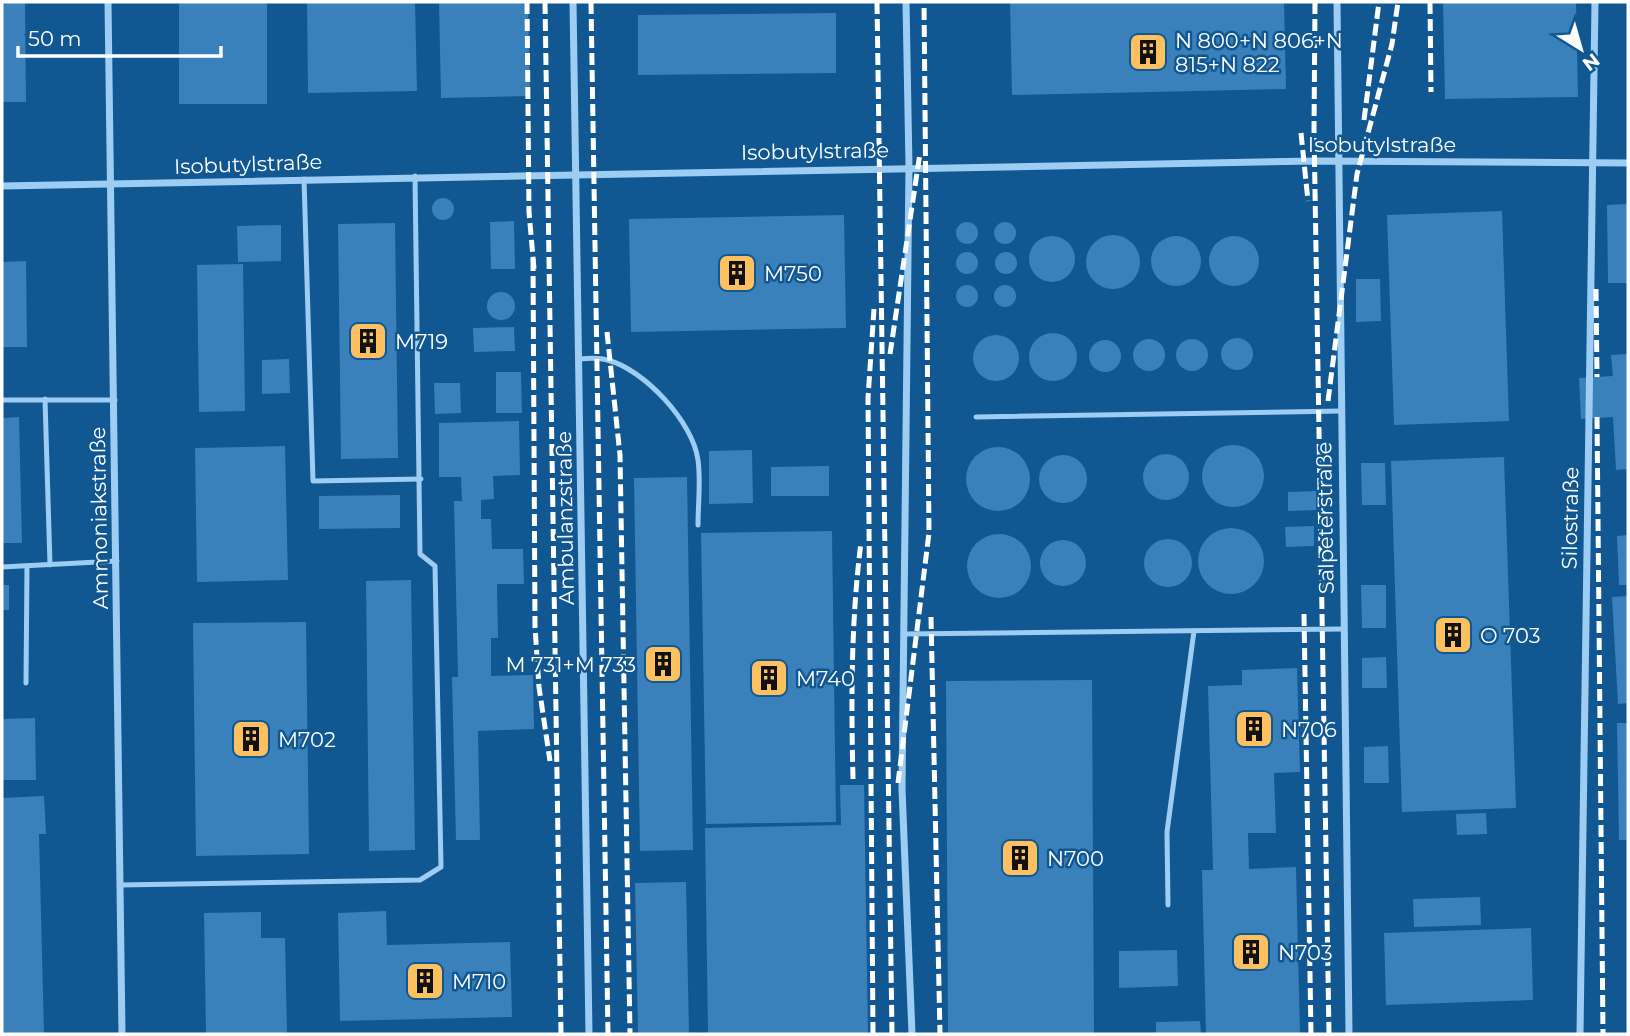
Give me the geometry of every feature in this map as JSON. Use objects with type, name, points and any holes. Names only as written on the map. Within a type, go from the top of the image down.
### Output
[{"type":"street","name":"Ammoniakstraße","points":[[108,2],[113,185],[122,1034]]},
{"type":"street","name":"Ambulanzstraße","points":[[573,2],[589,1034]]},
{"type":"street","points":[[906,2],[909,167],[902,789],[912,1034]]},
{"type":"street","name":"Salpeterstraße","points":[[1337,2],[1349,1034]]},
{"type":"street","name":"Silostraße","points":[[1580,1034],[1595,2]]},
{"type":"street","name":"Isobutylstraße","points":[[2,186],[909,167],[1338,161],[1628,163]]},
{"type":"lane","points":[[120,884],[420,880],[441,867],[435,566],[420,554],[415,176]]},
{"type":"lane","points":[[304,179],[313,481],[421,479]]},
{"type":"lane","points":[[580,359],[610,360],[635,375],[676,410],[690,431],[698,460],[698,525]]},
{"type":"lane","points":[[45,399],[50,565]]},
{"type":"lane","points":[[2,400],[115,400]]},
{"type":"lane","points":[[976,417],[1342,411]]},
{"type":"lane","points":[[2,567],[117,561]]},
{"type":"lane","points":[[26,683],[27,566]]},
{"type":"lane","points":[[904,634],[1344,629]]},
{"type":"lane","points":[[1168,905],[1167,832],[1194,631]]},
{"type":"building","points":[[2,2],[25,2],[26,102],[2,102]]},
{"type":"building","points":[[179,2],[267,2],[267,104],[179,104]]},
{"type":"building","points":[[307,2],[415,2],[417,91],[308,93]]},
{"type":"building","points":[[439,2],[528,2],[530,96],[441,98]]},
{"type":"building","name":"N 800+N 806+N 815+N 822","points":[[1010,2],[1284,2],[1286,89],[1012,95]]},
{"type":"building","points":[[1443,2],[1576,2],[1578,97],[1445,99]]},
{"type":"building","points":[[836,13],[836,73],[638,75],[638,15]]},
{"type":"building","points":[[439,198],[447,198],[454,205],[454,213],[447,220],[439,220],[432,213],[432,205]]},
{"type":"building","points":[[1628,204],[1628,283],[1608,283],[1607,205]]},
{"type":"building","points":[[1502,211],[1509,421],[1394,425],[1387,215]]},
{"type":"building","name":"M750","points":[[844,215],[846,328],[631,332],[629,219]]},
{"type":"building","points":[[514,221],[515,269],[491,269],[490,222]]},
{"type":"building","points":[[967,222],[975,225],[978,233],[975,241],[967,244],[959,241],[956,233],[959,225]]},
{"type":"building","points":[[1005,222],[1013,225],[1016,233],[1013,241],[1005,244],[997,241],[994,233],[997,225]]},
{"type":"building","name":"M719","points":[[395,223],[398,458],[341,459],[338,224]]},
{"type":"building","points":[[281,225],[281,261],[238,262],[237,226]]},
{"type":"building","points":[[1113,235],[1132,243],[1140,262],[1132,281],[1113,289],[1094,281],[1086,262],[1094,243]]},
{"type":"building","points":[[1052,236],[1069,242],[1075,259],[1069,276],[1052,282],[1035,276],[1029,259],[1035,242]]},
{"type":"building","points":[[1176,236],[1193,244],[1201,261],[1193,278],[1176,286],[1159,278],[1151,261],[1159,244]]},
{"type":"building","points":[[1234,236],[1252,243],[1259,261],[1252,279],[1234,286],[1216,279],[1209,261],[1216,243]]},
{"type":"building","points":[[967,252],[975,255],[978,263],[975,271],[967,274],[959,271],[956,263],[959,255]]},
{"type":"building","points":[[1006,252],[1014,255],[1017,263],[1014,271],[1006,274],[998,271],[995,263],[998,255]]},
{"type":"building","points":[[26,261],[27,347],[2,347],[2,262]]},
{"type":"building","points":[[243,264],[245,411],[199,412],[197,265]]},
{"type":"building","points":[[1356,279],[1380,279],[1381,321],[1356,322]]},
{"type":"building","points":[[967,285],[975,288],[978,296],[975,304],[967,307],[959,304],[956,296],[959,288]]},
{"type":"building","points":[[1005,285],[1013,288],[1016,296],[1013,304],[1005,307],[997,304],[994,296],[997,288]]},
{"type":"building","points":[[501,292],[511,296],[515,306],[511,316],[501,320],[491,316],[487,306],[491,296]]},
{"type":"building","points":[[514,327],[515,351],[474,352],[473,328]]},
{"type":"building","points":[[1053,333],[1070,340],[1077,357],[1070,374],[1053,381],[1036,374],[1029,357],[1036,340]]},
{"type":"building","points":[[996,335],[1012,342],[1019,358],[1012,374],[996,381],[980,374],[973,358],[980,342]]},
{"type":"building","points":[[1237,338],[1248,343],[1253,354],[1248,365],[1237,370],[1226,365],[1221,354],[1226,343]]},
{"type":"building","points":[[1149,339],[1160,344],[1165,355],[1160,366],[1149,371],[1138,366],[1133,355],[1138,344]]},
{"type":"building","points":[[1192,339],[1203,344],[1208,355],[1203,366],[1192,371],[1181,366],[1176,355],[1181,344]]},
{"type":"building","points":[[1105,340],[1116,345],[1121,356],[1116,367],[1105,372],[1094,367],[1089,356],[1094,345]]},
{"type":"building","points":[[1628,354],[1628,469],[1616,470],[1613,417],[1581,419],[1579,378],[1613,376],[1611,355]]},
{"type":"building","points":[[289,359],[290,393],[262,394],[262,360]]},
{"type":"building","points":[[496,372],[521,372],[522,413],[496,413]]},
{"type":"building","points":[[434,383],[460,383],[461,413],[435,414]]},
{"type":"building","points":[[19,417],[22,543],[2,543],[2,418]]},
{"type":"building","points":[[519,421],[520,475],[493,476],[494,499],[481,500],[481,519],[491,519],[492,549],[523,549],[524,584],[497,584],[498,638],[491,638],[491,676],[533,675],[534,729],[478,731],[480,840],[456,840],[452,677],[458,677],[454,501],[462,501],[461,477],[439,477],[439,423]]},
{"type":"building","points":[[1227,445],[1239,445],[1255,454],[1262,464],[1262,488],[1255,498],[1239,507],[1227,507],[1216,502],[1207,493],[1202,482],[1202,470],[1207,459],[1216,450]]},
{"type":"building","points":[[285,446],[288,580],[197,582],[195,448]]},
{"type":"building","points":[[992,447],[1004,447],[1021,456],[1028,467],[1028,491],[1021,502],[1004,511],[992,511],[980,506],[971,497],[966,485],[966,473],[971,461],[980,452]]},
{"type":"building","points":[[752,450],[753,503],[709,504],[709,451]]},
{"type":"building","points":[[1166,454],[1182,461],[1189,477],[1182,493],[1166,500],[1150,493],[1143,477],[1150,461]]},
{"type":"building","points":[[1063,455],[1080,462],[1087,479],[1080,496],[1063,503],[1046,496],[1039,479],[1046,462]]},
{"type":"building","name":"O 703","points":[[1504,457],[1516,808],[1402,812],[1391,461]]},
{"type":"building","points":[[1361,463],[1385,463],[1386,505],[1362,505]]},
{"type":"building","points":[[829,466],[829,496],[771,496],[771,467]]},
{"type":"building","name":"M 731+M 733","points":[[687,477],[693,850],[640,851],[634,478]]},
{"type":"building","points":[[1316,491],[1316,510],[1288,511],[1288,492]]},
{"type":"building","points":[[400,495],[400,528],[319,529],[319,496]]},
{"type":"building","points":[[1314,526],[1314,546],[1286,547],[1285,527]]},
{"type":"building","points":[[1225,528],[1237,528],[1255,537],[1262,548],[1262,574],[1255,585],[1244,592],[1225,594],[1212,589],[1203,580],[1198,567],[1198,555],[1203,542],[1212,533]]},
{"type":"building","name":"M740","points":[[832,531],[836,822],[706,824],[701,533]]},
{"type":"building","points":[[993,534],[1005,534],[1022,543],[1029,554],[1029,578],[1022,589],[1005,598],[993,598],[981,593],[972,584],[967,572],[967,560],[972,548],[981,539]]},
{"type":"building","points":[[1628,535],[1628,585],[1619,585],[1617,536]]},
{"type":"building","points":[[1168,539],[1185,546],[1192,563],[1185,580],[1168,587],[1151,580],[1144,563],[1151,546]]},
{"type":"building","points":[[1063,540],[1072,541],[1079,547],[1085,554],[1085,572],[1079,579],[1072,585],[1063,586],[1054,585],[1047,579],[1041,572],[1040,563],[1041,554],[1047,547],[1054,541]]},
{"type":"building","points":[[411,580],[415,850],[369,851],[366,581]]},
{"type":"building","points":[[2,585],[9,585],[9,610],[2,610]]},
{"type":"building","points":[[1361,585],[1386,585],[1386,628],[1362,628]]},
{"type":"building","points":[[1628,596],[1628,703],[1618,704],[1612,597]]},
{"type":"building","name":"M702","points":[[306,622],[309,854],[196,856],[193,623]]},
{"type":"building","points":[[1386,657],[1387,688],[1362,688],[1362,658]]},
{"type":"building","points":[[1297,668],[1300,772],[1274,773],[1276,833],[1248,833],[1249,869],[1296,867],[1300,1034],[1206,1034],[1202,870],[1213,870],[1208,686],[1242,685],[1242,670]]},
{"type":"building","name":"N700","points":[[1092,680],[1094,1034],[948,1034],[946,681]]},
{"type":"building","points":[[35,718],[36,780],[2,780],[2,719]]},
{"type":"building","points":[[1617,723],[1628,723],[1628,840],[1619,840]]},
{"type":"building","points":[[1388,746],[1389,783],[1364,783],[1364,747]]},
{"type":"building","points":[[840,785],[864,785],[868,1034],[708,1034],[705,828],[841,825]]},
{"type":"building","points":[[44,796],[46,834],[39,834],[44,1034],[2,1034],[2,798]]},
{"type":"building","points":[[1486,813],[1487,834],[1457,835],[1456,814]]},
{"type":"building","points":[[686,882],[689,1034],[638,1034],[635,883]]},
{"type":"building","points":[[1480,897],[1481,925],[1414,927],[1413,899]]},
{"type":"building","name":"M710","points":[[386,911],[387,945],[510,942],[512,1017],[340,1021],[338,913]]},
{"type":"building","points":[[261,912],[261,938],[285,938],[287,1034],[206,1034],[204,913]]},
{"type":"building","points":[[1531,928],[1533,1000],[1386,1005],[1384,933]]},
{"type":"building","points":[[1177,950],[1178,986],[1119,988],[1119,951]]},
{"type":"building","points":[[1200,1021],[1201,1034],[1156,1034],[1156,1022]]},
{"type":"railway","points":[[527,2],[529,212],[534,269]]},
{"type":"railway","points":[[545,2],[561,1034]]},
{"type":"railway","points":[[591,2],[608,1034]]},
{"type":"railway","points":[[877,2],[892,1034]]},
{"type":"railway","points":[[898,783],[929,533],[924,2]]},
{"type":"railway","points":[[1315,2],[1314,130],[1329,1034]]},
{"type":"railway","points":[[1364,120],[1379,2]]},
{"type":"railway","points":[[1328,401],[1357,174],[1392,44],[1398,2]]},
{"type":"railway","points":[[1430,2],[1431,92]]},
{"type":"railway","points":[[1301,133],[1308,201]]},
{"type":"railway","points":[[890,354],[920,153]]},
{"type":"railway","points":[[533,259],[535,627],[539,687],[550,761]]},
{"type":"railway","points":[[1596,289],[1597,377]]},
{"type":"railway","points":[[873,1034],[868,398],[874,309]]},
{"type":"railway","points":[[607,332],[620,455],[630,1034]]},
{"type":"railway","points":[[1597,417],[1603,1034]]},
{"type":"railway","points":[[853,779],[852,660],[861,542]]},
{"type":"railway","points":[[1304,614],[1311,1034]]},
{"type":"railway","points":[[931,617],[940,1034]]},
{"type":"place","name":"N 800+N 806+N 815+N 822","points":[[1148,52]]},
{"type":"place","name":"M750","points":[[737,273]]},
{"type":"place","name":"M719","points":[[368,341]]},
{"type":"place","name":"O 703","points":[[1453,635]]},
{"type":"place","name":"M 731+M 733","points":[[663,664]]},
{"type":"place","name":"M740","points":[[769,678]]},
{"type":"place","name":"N706","points":[[1254,729]]},
{"type":"place","name":"M702","points":[[251,739]]},
{"type":"place","name":"N700","points":[[1020,858]]},
{"type":"place","name":"N703","points":[[1251,952]]},
{"type":"place","name":"M710","points":[[425,981]]}]
